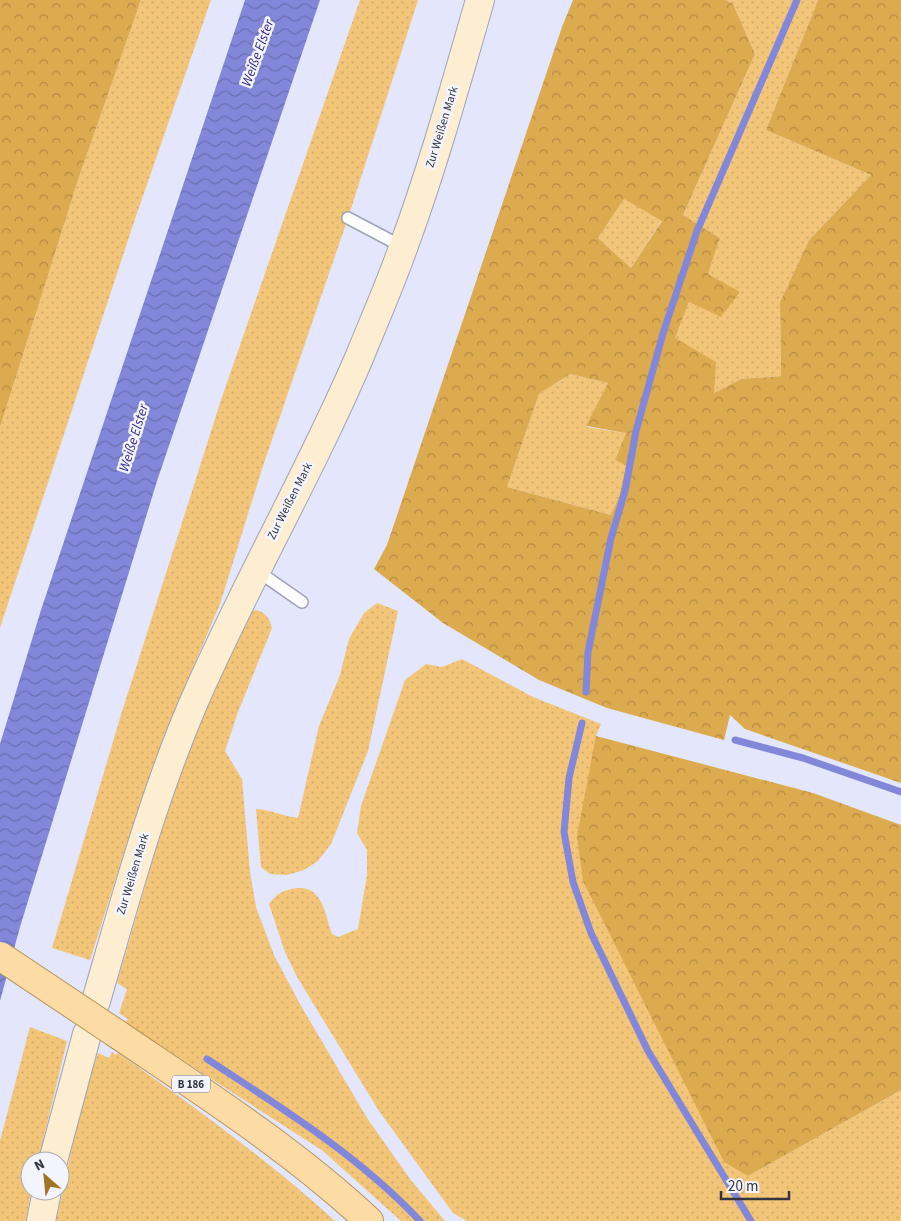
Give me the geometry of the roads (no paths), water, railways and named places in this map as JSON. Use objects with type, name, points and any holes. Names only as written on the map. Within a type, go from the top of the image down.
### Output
[{"type":"main road","name":"Zur Weißen Mark","points":[[96,1001],[132,877],[166,773],[192,706],[342,394],[403,248],[442,132],[480,0]]},
{"type":"main road","name":"B 186","points":[[0,956],[264,1133],[333,1188],[369,1221]]},
{"type":"main road","points":[[56,1151],[87,1034]]},
{"type":"main road","points":[[41,1221],[45,1201]]},
{"type":"lane","points":[[348,218],[403,248]]},
{"type":"lane","points":[[256,570],[302,602]]},
{"type":"water","name":"Weiße Elster","points":[[245,0],[320,0],[157,481],[20,927],[0,1001],[0,744],[41,610]]},
{"type":"waterway","points":[[586,692],[588,652],[611,538],[625,491],[636,431],[664,330],[697,231],[797,0]]},
{"type":"waterway","points":[[582,723],[569,778],[564,832],[573,882],[591,933],[648,1051],[751,1221]]},
{"type":"waterway","points":[[735,740],[803,758],[901,792]]},
{"type":"waterway","points":[[207,1059],[346,1154],[372,1175],[420,1221]]}]
